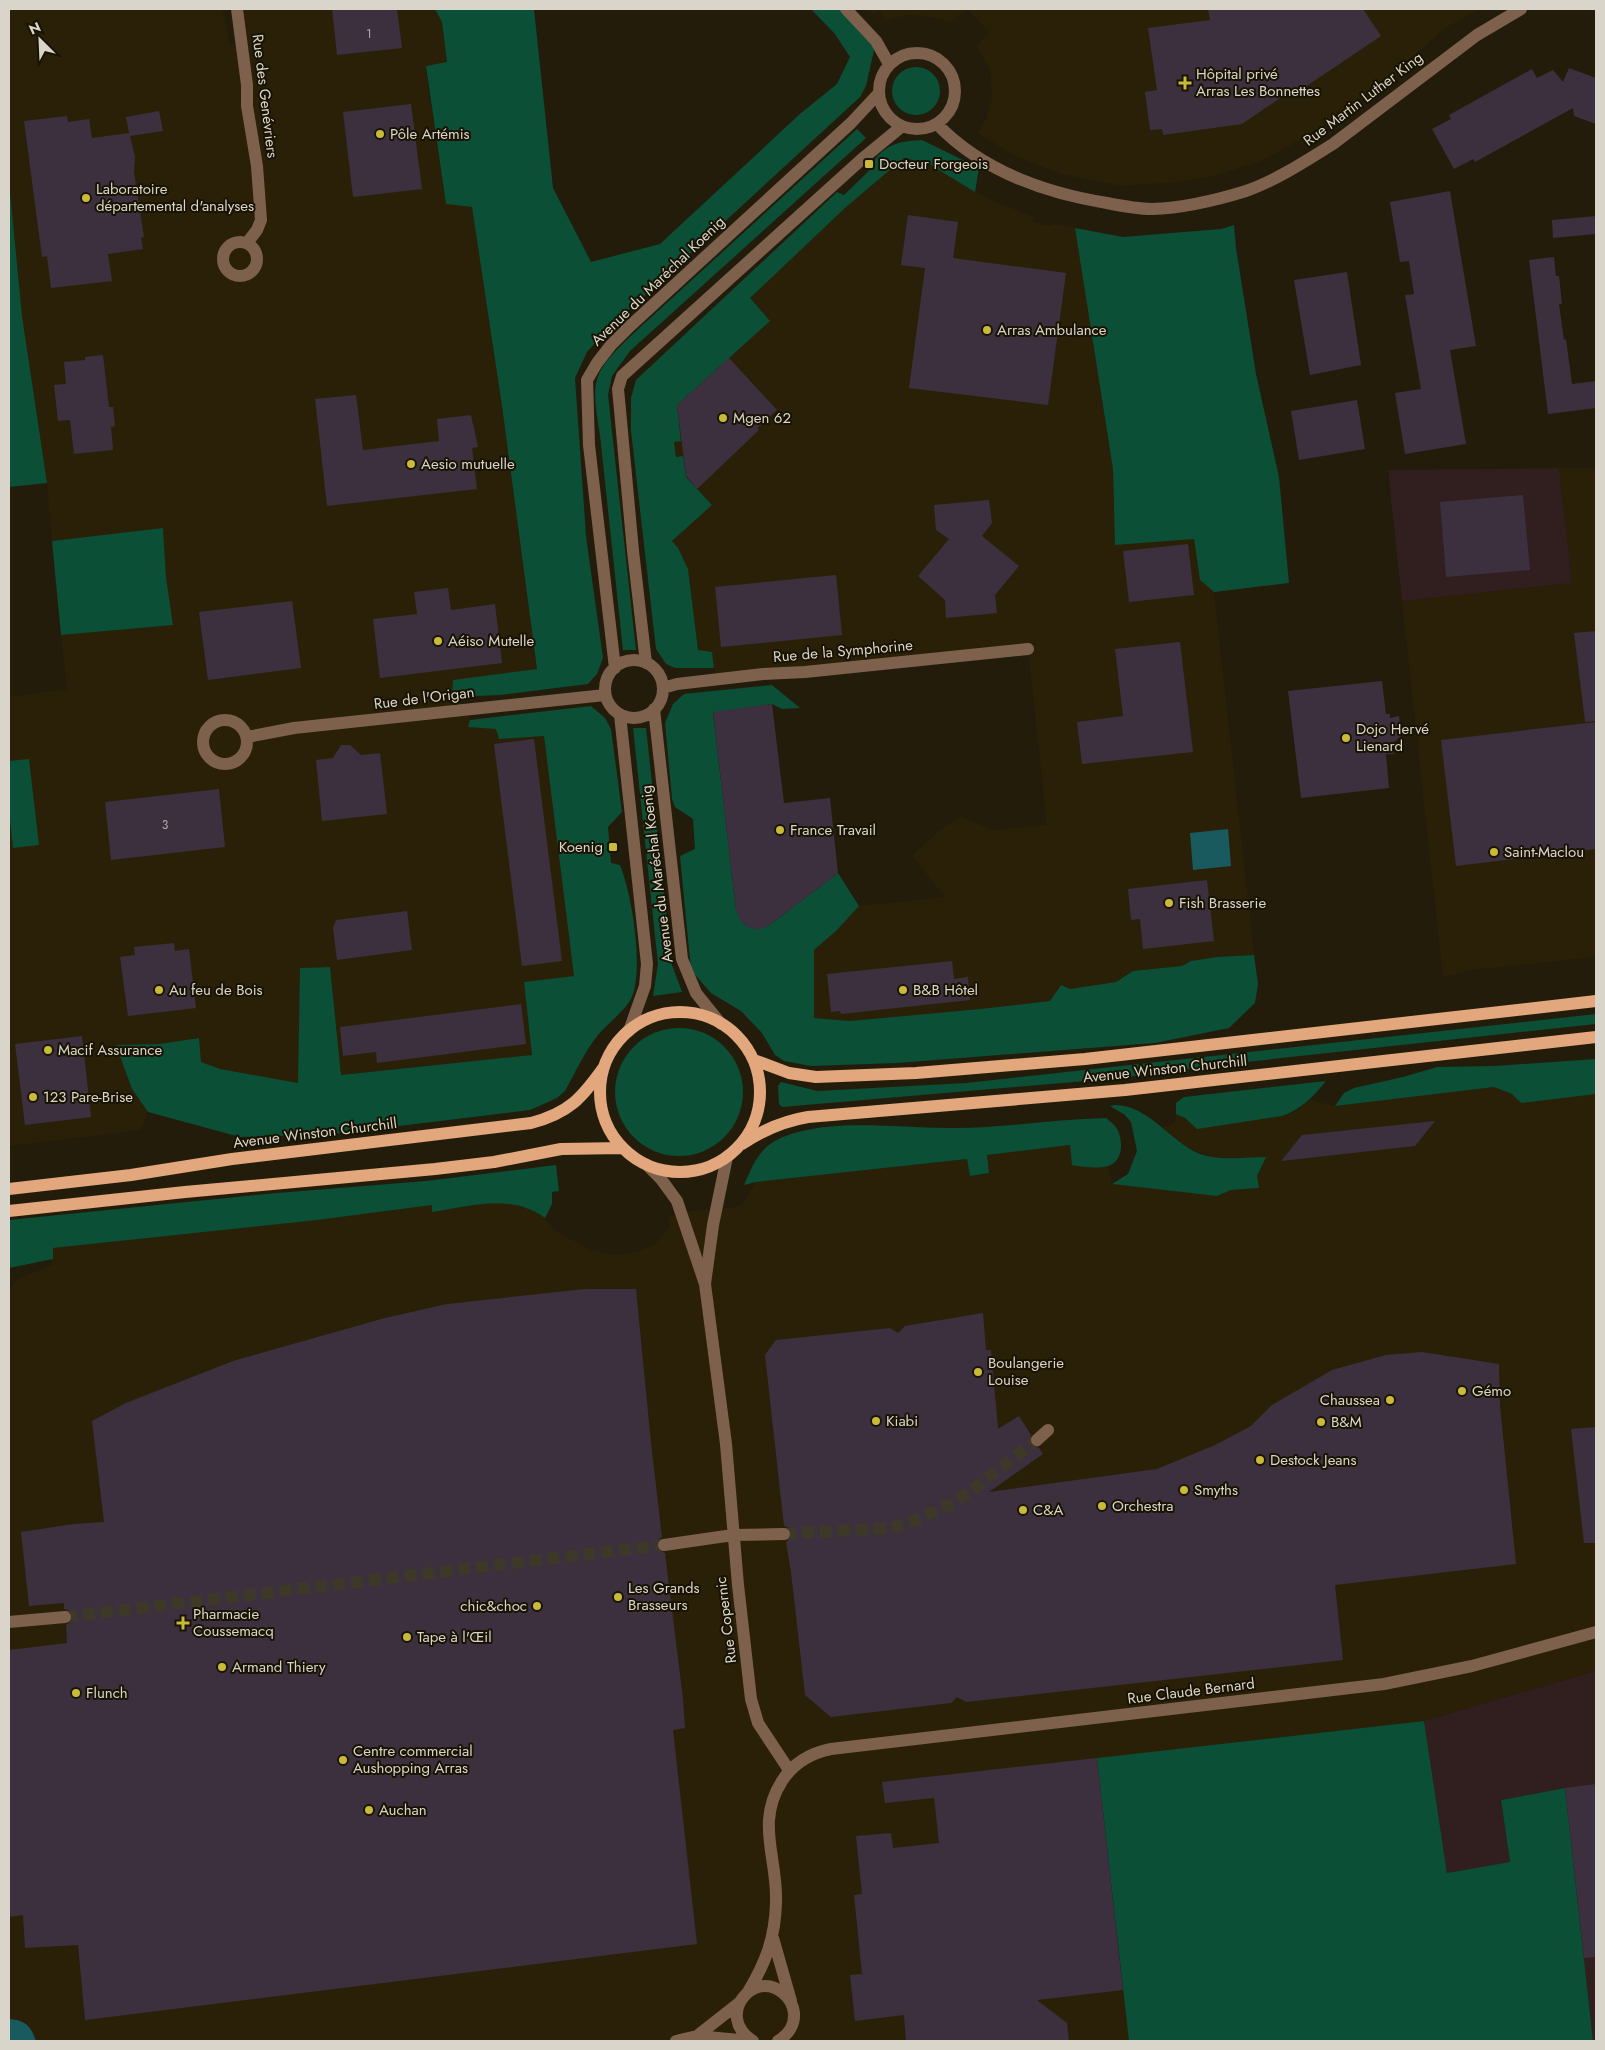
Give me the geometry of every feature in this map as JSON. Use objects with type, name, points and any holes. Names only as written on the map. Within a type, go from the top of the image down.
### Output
[{"type":"main road","name":"Avenue Winston Churchill","points":[[754,1060],[790,1074],[816,1077],[916,1073],[1085,1059],[1596,1001]]},
{"type":"main road","points":[[674,1013],[698,1015],[721,1024],[740,1040],[754,1060],[760,1082],[760,1104],[753,1125],[742,1144],[727,1157],[709,1167],[688,1172],[668,1171],[648,1166],[622,1148],[610,1130],[603,1112],[600,1093],[604,1067],[614,1047],[629,1031],[650,1019],[674,1013]]},
{"type":"main road","name":"Avenue Winston Churchill","points":[[742,1144],[757,1134],[783,1122],[808,1117],[1125,1090],[1596,1037]]},
{"type":"main road","name":"Avenue Winston Churchill","points":[[9,1189],[131,1175],[232,1159],[531,1123],[546,1119],[567,1109],[586,1091],[604,1067]]},
{"type":"main road","points":[[9,1211],[185,1192],[452,1167],[494,1162],[561,1149],[622,1148]]},
{"type":"street","name":"Rue des Genévriers","points":[[237,9],[257,166],[261,220],[257,230],[247,243]]},
{"type":"street","points":[[846,9],[876,40],[889,64]]},
{"type":"street","name":"Rue Martin Luther King","points":[[937,124],[954,142],[985,162],[1029,183],[1072,196],[1125,206],[1152,209],[1184,205],[1246,191],[1290,170],[1333,144],[1408,85],[1477,35],[1521,9]]},
{"type":"street","points":[[910,53],[934,56],[943,63],[951,72],[955,83],[956,95],[950,112],[937,124],[920,130],[901,127],[886,115],[881,106],[879,93],[880,79],[889,64],[899,57],[910,53]]},
{"type":"street","name":"Avenue du Maréchal Koenig","points":[[615,668],[589,445],[588,380],[596,363],[618,338],[851,123],[879,93]]},
{"type":"street","points":[[646,663],[620,420],[618,390],[622,376],[862,159],[901,127]]},
{"type":"street","name":"Rue de la Symphorine","points":[[662,688],[677,684],[763,674],[806,672],[1028,649]]},
{"type":"street","points":[[628,661],[646,663],[654,668],[660,678],[662,696],[654,709],[638,717],[632,718],[620,715],[613,709],[605,695],[609,675],[615,668],[628,661]]},
{"type":"street","name":"Rue de l'Origan","points":[[247,737],[294,728],[605,695]]},
{"type":"street","name":"Avenue du Maréchal Koenig","points":[[654,709],[682,959],[696,993],[721,1024]]},
{"type":"street","name":"Avenue du Maréchal Koenig","points":[[620,715],[647,964],[646,986],[629,1031]]},
{"type":"street","points":[[705,1284],[727,1157]]},
{"type":"street","points":[[648,1166],[661,1179],[677,1201],[705,1284]]},
{"type":"street","name":"Rue Copernic","points":[[705,1284],[726,1444],[733,1535],[754,1711],[764,1735],[789,1770]]},
{"type":"street","points":[[1037,1440],[1048,1430]]},
{"type":"street","points":[[664,1544],[733,1535],[784,1534]]},
{"type":"street","points":[[9,1622],[65,1617]]},
{"type":"street","name":"Rue Claude Bernard","points":[[789,1770],[807,1756],[831,1749],[1384,1684],[1472,1666],[1596,1632]]},
{"type":"street","points":[[697,2036],[739,2004],[748,1992],[773,1938],[776,1901],[768,1821],[772,1799],[789,1770]]},
{"type":"street","points":[[773,1938],[793,2007],[792,2041]]},
{"type":"street","points":[[748,1992],[758,1987],[780,1990],[788,1997],[793,2007]]},
{"type":"street","points":[[739,2004],[736,2012],[737,2021],[740,2030],[751,2041]]},
{"type":"street","points":[[778,2041],[790,2030],[793,2023]]},
{"type":"street","points":[[676,2041],[697,2036],[751,2041]]},
{"type":"shaded area","points":[[9,9],[222,9],[230,45],[242,43],[237,9],[435,9],[438,12],[442,22],[447,63],[426,66],[429,92],[446,204],[472,207],[502,406],[537,670],[510,674],[452,697],[468,709],[470,720],[468,727],[496,729],[499,739],[544,736],[574,976],[524,982],[533,1055],[341,1075],[330,967],[301,968],[298,1083],[220,1069],[200,1062],[198,1038],[159,1044],[117,1045],[132,1089],[148,1112],[141,1130],[9,1146],[9,697],[67,689],[61,635],[173,625],[166,577],[163,528],[52,541],[47,483],[22,316],[9,181]]},
{"type":"shaded area","points":[[868,9],[967,9],[951,22],[926,16],[907,15],[886,20],[878,10],[873,15]]},
{"type":"shaded area","name":"Hôpital privé Arras Les Bonnettes","points":[[967,9],[1479,9],[1447,27],[1403,65],[1322,126],[1261,161],[1214,176],[1180,182],[1122,186],[1062,174],[1040,166],[1008,152],[978,133],[987,117],[992,98],[990,68],[976,47],[989,32]]},
{"type":"shaded area","points":[[904,158],[929,164],[989,199],[1034,217],[1032,222],[1075,228],[1113,469],[1115,545],[1194,539],[1200,580],[1214,592],[1254,955],[1217,957],[1191,961],[1182,966],[1133,971],[1116,982],[1070,989],[1061,985],[1050,1001],[850,1021],[813,1018],[814,950],[837,930],[859,906],[945,897],[912,856],[938,832],[960,816],[994,830],[1047,825],[1028,649],[716,680],[712,652],[698,651],[688,569],[672,541],[712,505],[686,476],[683,456],[676,457],[674,442],[681,441],[677,405],[770,321],[749,298],[845,208]]},
{"type":"shaded area","points":[[1559,468],[1596,468],[1596,957],[1471,970],[1443,977],[1402,601],[1572,583]]},
{"type":"shaded area","points":[[1559,468],[1572,583],[1402,601],[1388,470]]},
{"type":"shaded area","points":[[1494,1087],[1512,1094],[1521,1103],[1596,1094],[1596,1671],[1424,1721],[1097,1758],[1129,2041],[9,2041],[9,1288],[20,1278],[52,1265],[53,1248],[317,1220],[432,1205],[432,1212],[488,1203],[516,1203],[535,1211],[545,1218],[555,1231],[592,1250],[615,1255],[637,1252],[655,1244],[670,1227],[668,1217],[682,1212],[736,1207],[742,1204],[756,1182],[968,1159],[970,1176],[989,1173],[987,1155],[1070,1145],[1087,1167],[1108,1166],[1112,1184],[1217,1196],[1231,1190],[1259,1188],[1257,1176],[1265,1157],[1232,1158],[1209,1156],[1200,1153],[1186,1146],[1162,1128],[1174,1123],[1176,1114],[1198,1128],[1294,1112],[1311,1100],[1335,1106]]},
{"type":"shaded area","points":[[1596,1671],[1596,2041],[1593,2041],[1565,1788],[1501,1800],[1510,1862],[1447,1873],[1424,1721]]},
{"type":"green space","points":[[435,9],[534,9],[553,188],[591,262],[660,244],[801,113],[837,84],[850,57],[835,34],[811,9],[846,9],[876,41],[866,86],[860,97],[606,331],[587,352],[575,378],[586,536],[603,658],[597,674],[588,684],[500,695],[452,697],[453,680],[537,669],[502,406],[472,207],[446,204],[426,66],[447,62],[442,22]]},
{"type":"green space","points":[[916,67],[925,69],[933,74],[938,82],[940,91],[938,100],[933,108],[925,113],[916,115],[907,113],[899,108],[894,100],[892,91],[894,82],[899,74],[907,69]]},
{"type":"green space","points":[[857,129],[866,138],[630,351],[612,376],[608,395],[636,650],[623,650],[595,400],[598,377],[610,357],[635,332]]},
{"type":"green space","points":[[922,140],[979,168],[975,192],[929,164],[904,158],[845,208],[750,298],[770,321],[677,405],[681,441],[674,442],[676,457],[683,456],[686,477],[712,505],[672,541],[678,548],[688,569],[698,650],[712,652],[714,668],[675,668],[666,664],[656,649],[631,431],[631,398],[636,380],[837,192],[844,195],[875,165],[875,159],[885,149],[908,141]]},
{"type":"green space","points":[[9,181],[22,316],[47,483],[9,487]]},
{"type":"green space","points":[[1234,225],[1256,374],[1279,477],[1289,583],[1214,592],[1200,580],[1194,539],[1115,545],[1113,469],[1075,228],[1123,237],[1221,229]]},
{"type":"green space","points":[[163,528],[166,577],[173,625],[61,635],[52,541]]},
{"type":"green space","points":[[772,685],[800,708],[782,709],[772,704],[713,713],[736,910],[741,921],[748,927],[762,928],[768,926],[838,873],[859,906],[837,930],[814,950],[814,1018],[850,1021],[1050,1001],[1061,985],[1070,989],[1116,982],[1133,971],[1182,966],[1191,961],[1217,957],[1254,955],[1258,984],[1255,1003],[1229,1028],[1155,1043],[897,1063],[811,1066],[784,1061],[775,1055],[762,1033],[741,1011],[711,993],[691,970],[680,856],[695,849],[693,819],[675,807],[672,799],[665,723],[673,704],[684,694]]},
{"type":"green space","points":[[591,706],[605,718],[611,729],[622,812],[608,827],[611,863],[620,865],[632,911],[635,929],[636,981],[631,999],[593,1041],[565,1091],[557,1098],[530,1110],[325,1135],[240,1137],[148,1112],[132,1089],[116,1045],[159,1044],[199,1038],[201,1062],[220,1069],[298,1083],[300,968],[330,967],[341,1075],[532,1055],[524,982],[574,976],[544,736],[499,739],[496,729],[468,727],[470,720]]},
{"type":"green space","points":[[633,728],[646,728],[672,965],[682,992],[653,996],[658,964]]},
{"type":"green space","points":[[29,759],[39,845],[13,848],[9,811],[9,761]]},
{"type":"green space","points":[[1596,1014],[1596,1024],[1218,1065],[1120,1078],[782,1107],[779,1104],[778,1086],[781,1082],[817,1091],[966,1083]]},
{"type":"green space","points":[[679,1028],[692,1029],[704,1033],[724,1047],[738,1067],[742,1079],[742,1105],[738,1117],[724,1137],[704,1151],[692,1155],[679,1156],[666,1155],[654,1151],[634,1137],[620,1117],[616,1105],[615,1092],[616,1079],[620,1067],[634,1047],[654,1033],[666,1029]]},
{"type":"green space","points":[[1596,1059],[1596,1094],[1521,1103],[1512,1094],[1494,1087],[1335,1106],[1344,1093],[1354,1088],[1437,1067],[1495,1066]]},
{"type":"green space","points":[[1326,1081],[1307,1102],[1282,1116],[1197,1129],[1185,1118],[1176,1114],[1176,1103],[1184,1097]]},
{"type":"green space","points":[[1115,1105],[1139,1111],[1200,1154],[1224,1158],[1266,1157],[1257,1176],[1259,1188],[1231,1190],[1217,1196],[1112,1184],[1128,1174],[1137,1151],[1131,1122],[1125,1115],[1110,1106]]},
{"type":"green space","points":[[1106,1118],[1118,1131],[1121,1149],[1117,1160],[1113,1164],[1104,1167],[1072,1165],[1070,1145],[987,1155],[989,1173],[970,1176],[967,1159],[756,1182],[744,1185],[758,1156],[768,1145],[783,1137],[824,1127],[867,1125],[973,1128]]},
{"type":"green space","points":[[556,1165],[559,1191],[552,1192],[552,1204],[545,1218],[532,1210],[504,1204],[490,1203],[432,1212],[432,1205],[317,1220],[53,1248],[53,1259],[9,1268],[9,1220],[277,1193],[426,1181]]},
{"type":"green space","points":[[1424,1721],[1447,1873],[1510,1862],[1501,1800],[1565,1788],[1593,2041],[1129,2041],[1097,1758]]},
{"type":"water","points":[[1228,829],[1231,866],[1193,870],[1190,833]]},
{"type":"water","points":[[9,2019],[23,2022],[27,2025],[36,2041],[9,2041]]},
{"type":"building","points":[[332,9],[397,9],[402,48],[337,55]]},
{"type":"building","points":[[1208,9],[1363,9],[1381,36],[1289,98],[1286,94],[1242,124],[1163,135],[1162,129],[1150,130],[1145,92],[1157,90],[1148,28],[1210,20]]},
{"type":"building","points":[[1569,68],[1596,78],[1596,124],[1574,116],[1573,108],[1475,162],[1473,159],[1454,169],[1432,129],[1451,119],[1449,115],[1532,69],[1537,78],[1553,70],[1563,82]]},
{"type":"building","name":"Pôle Artémis","points":[[411,104],[422,189],[353,197],[343,112]]},
{"type":"building","name":"Laboratoire départemental d'analyses","points":[[159,111],[163,131],[130,136],[135,157],[134,172],[144,237],[141,238],[143,249],[108,254],[112,281],[51,288],[47,256],[42,257],[24,121],[67,116],[68,122],[89,119],[92,138],[129,133],[126,117]]},
{"type":"building","points":[[1450,191],[1476,346],[1450,350],[1466,444],[1405,454],[1395,393],[1421,389],[1405,295],[1414,294],[1409,261],[1400,262],[1390,202]]},
{"type":"building","name":"Arras Ambulance","points":[[908,215],[958,222],[953,258],[1066,273],[1048,405],[909,388],[925,268],[901,265]]},
{"type":"building","points":[[1596,216],[1596,234],[1553,238],[1552,220]]},
{"type":"building","points":[[1554,257],[1556,276],[1559,276],[1562,304],[1559,304],[1572,384],[1596,381],[1596,408],[1548,414],[1529,260]]},
{"type":"building","points":[[1347,272],[1361,365],[1310,375],[1294,280]]},
{"type":"building","points":[[103,355],[109,407],[113,407],[115,426],[111,427],[113,450],[74,454],[70,420],[58,421],[54,385],[66,384],[64,362],[85,360],[85,357]]},
{"type":"building","name":"Mgen 62","points":[[729,358],[777,410],[757,428],[759,430],[697,489],[686,476],[677,405]]},
{"type":"building","points":[[356,395],[363,450],[439,441],[437,419],[471,415],[478,447],[472,448],[477,489],[327,506],[315,399]]},
{"type":"building","points":[[1357,400],[1365,449],[1299,460],[1291,411]]},
{"type":"building","points":[[1523,495],[1530,570],[1446,577],[1440,502]]},
{"type":"building","points":[[989,500],[992,523],[982,536],[1019,566],[995,595],[997,613],[946,618],[945,600],[918,576],[949,539],[936,530],[934,505]]},
{"type":"building","points":[[1188,544],[1194,595],[1129,602],[1123,551]]},
{"type":"building","points":[[836,575],[842,635],[721,647],[715,587]]},
{"type":"building","name":"Aéiso Mutelle","points":[[448,588],[451,610],[495,604],[502,663],[380,678],[373,619],[417,614],[414,592]]},
{"type":"building","points":[[292,601],[301,668],[208,680],[199,612]]},
{"type":"building","points":[[1596,631],[1596,721],[1585,722],[1574,633]]},
{"type":"building","points":[[1180,642],[1193,752],[1082,764],[1077,722],[1123,716],[1115,649]]},
{"type":"building","name":"Dojo Hervé Lienard","points":[[1382,681],[1386,714],[1390,714],[1390,718],[1399,716],[1401,736],[1393,743],[1394,754],[1386,754],[1389,788],[1301,798],[1288,691]]},
{"type":"building","name":"France Travail","points":[[772,704],[784,803],[830,798],[838,873],[768,926],[757,930],[748,927],[741,921],[736,910],[713,712]]},
{"type":"building","points":[[1596,722],[1596,849],[1456,866],[1441,740]]},
{"type":"building","points":[[534,739],[562,961],[522,966],[494,744]]},
{"type":"building","points":[[341,745],[350,745],[361,755],[380,753],[387,814],[322,821],[316,760],[333,758]]},
{"type":"building","points":[[219,789],[225,847],[111,860],[105,802]]},
{"type":"building","name":"Fish Brasserie","points":[[1207,880],[1214,941],[1143,949],[1140,919],[1131,920],[1128,889]]},
{"type":"building","points":[[407,911],[412,950],[337,960],[333,928],[336,920]]},
{"type":"building","name":"Au feu de Bois","points":[[174,943],[175,951],[189,949],[196,1008],[128,1016],[120,957],[135,955],[134,947]]},
{"type":"building","name":"B&B Hôtel","points":[[952,961],[954,979],[968,977],[970,1000],[841,1014],[840,1011],[831,1012],[827,974]]},
{"type":"building","points":[[521,1004],[526,1044],[377,1063],[376,1052],[343,1056],[340,1027]]},
{"type":"building","points":[[82,1036],[91,1117],[25,1125],[15,1044]]},
{"type":"building","points":[[1435,1121],[1415,1146],[1281,1161],[1302,1135]]},
{"type":"building","name":"Centre commercial Aushopping Arras","points":[[585,1289],[636,1289],[662,1537],[656,1546],[658,1550],[665,1553],[683,1699],[685,1728],[673,1730],[697,1944],[85,2020],[78,1945],[25,1948],[23,1915],[9,1917],[9,1650],[67,1643],[66,1625],[72,1621],[73,1616],[69,1610],[64,1609],[64,1603],[29,1606],[21,1532],[74,1524],[104,1522],[92,1421],[126,1403],[233,1361],[385,1318],[447,1304]]},
{"type":"building","points":[[983,1313],[986,1350],[991,1350],[998,1429],[1019,1416],[1031,1435],[1029,1441],[1031,1445],[1039,1448],[1043,1454],[989,1492],[1157,1469],[1215,1445],[1251,1426],[1272,1405],[1332,1370],[1386,1355],[1422,1352],[1499,1364],[1500,1406],[1516,1564],[1335,1585],[1343,1660],[966,1702],[957,1697],[951,1703],[831,1717],[805,1695],[786,1542],[791,1538],[792,1533],[788,1527],[784,1526],[765,1355],[776,1340],[890,1328],[898,1333],[905,1326]]},
{"type":"building","points":[[1596,1427],[1596,1543],[1584,1543],[1571,1429]]},
{"type":"building","points":[[1097,1758],[1123,1990],[1037,2000],[1067,2023],[1069,2041],[906,2041],[904,2015],[855,2021],[850,1975],[862,1974],[854,1895],[862,1894],[856,1836],[891,1833],[893,1848],[939,1843],[934,1798],[885,1803],[882,1782]]},
{"type":"building","points":[[1596,1784],[1596,1957],[1584,1958],[1565,1788]]},
{"type":"tunnel","points":[[784,1534],[892,1528],[918,1519],[953,1503],[1037,1440]]},
{"type":"tunnel","points":[[65,1617],[664,1545]]},
{"type":"place","name":"Hôpital privé Arras Les Bonnettes","points":[[1185,83]]},
{"type":"place","name":"Pôle Artémis","points":[[380,134]]},
{"type":"place","name":"Docteur Forgeois","points":[[869,164]]},
{"type":"place","name":"Laboratoire départemental d'analyses","points":[[86,198]]},
{"type":"place","name":"Arras Ambulance","points":[[987,330]]},
{"type":"place","name":"Mgen 62","points":[[723,418]]},
{"type":"place","name":"Aesio mutuelle","points":[[411,464]]},
{"type":"place","name":"Aéiso Mutelle","points":[[438,641]]},
{"type":"place","name":"Dojo Hervé Lienard","points":[[1346,738]]},
{"type":"place","name":"France Travail","points":[[780,830]]},
{"type":"place","name":"Koenig","points":[[613,847]]},
{"type":"place","name":"Saint-Maclou","points":[[1494,852]]},
{"type":"place","name":"Fish Brasserie","points":[[1169,903]]},
{"type":"place","name":"Au feu de Bois","points":[[159,990]]},
{"type":"place","name":"B&B Hôtel","points":[[903,990]]},
{"type":"place","name":"Macif Assurance","points":[[48,1050]]},
{"type":"place","name":"123 Pare-Brise","points":[[33,1097]]},
{"type":"place","name":"Boulangerie Louise","points":[[978,1372]]},
{"type":"place","name":"Gémo","points":[[1462,1391]]},
{"type":"place","name":"Chaussea","points":[[1390,1400]]},
{"type":"place","name":"Kiabi","points":[[876,1421]]},
{"type":"place","name":"B&M","points":[[1321,1422]]},
{"type":"place","name":"Destock Jeans","points":[[1260,1460]]},
{"type":"place","name":"Smyths","points":[[1184,1490]]},
{"type":"place","name":"Orchestra","points":[[1102,1506]]},
{"type":"place","name":"C&A","points":[[1023,1510]]},
{"type":"place","name":"Les Grands Brasseurs","points":[[618,1597]]},
{"type":"place","name":"chic&choc","points":[[537,1606]]},
{"type":"place","name":"Pharmacie Coussemacq","points":[[183,1623]]},
{"type":"place","name":"Tape à l'Œil","points":[[407,1637]]},
{"type":"place","name":"Armand Thiery","points":[[222,1667]]},
{"type":"place","name":"Flunch","points":[[76,1693]]},
{"type":"place","name":"Centre commercial Aushopping Arras","points":[[343,1760]]},
{"type":"place","name":"Auchan","points":[[369,1810]]}]
